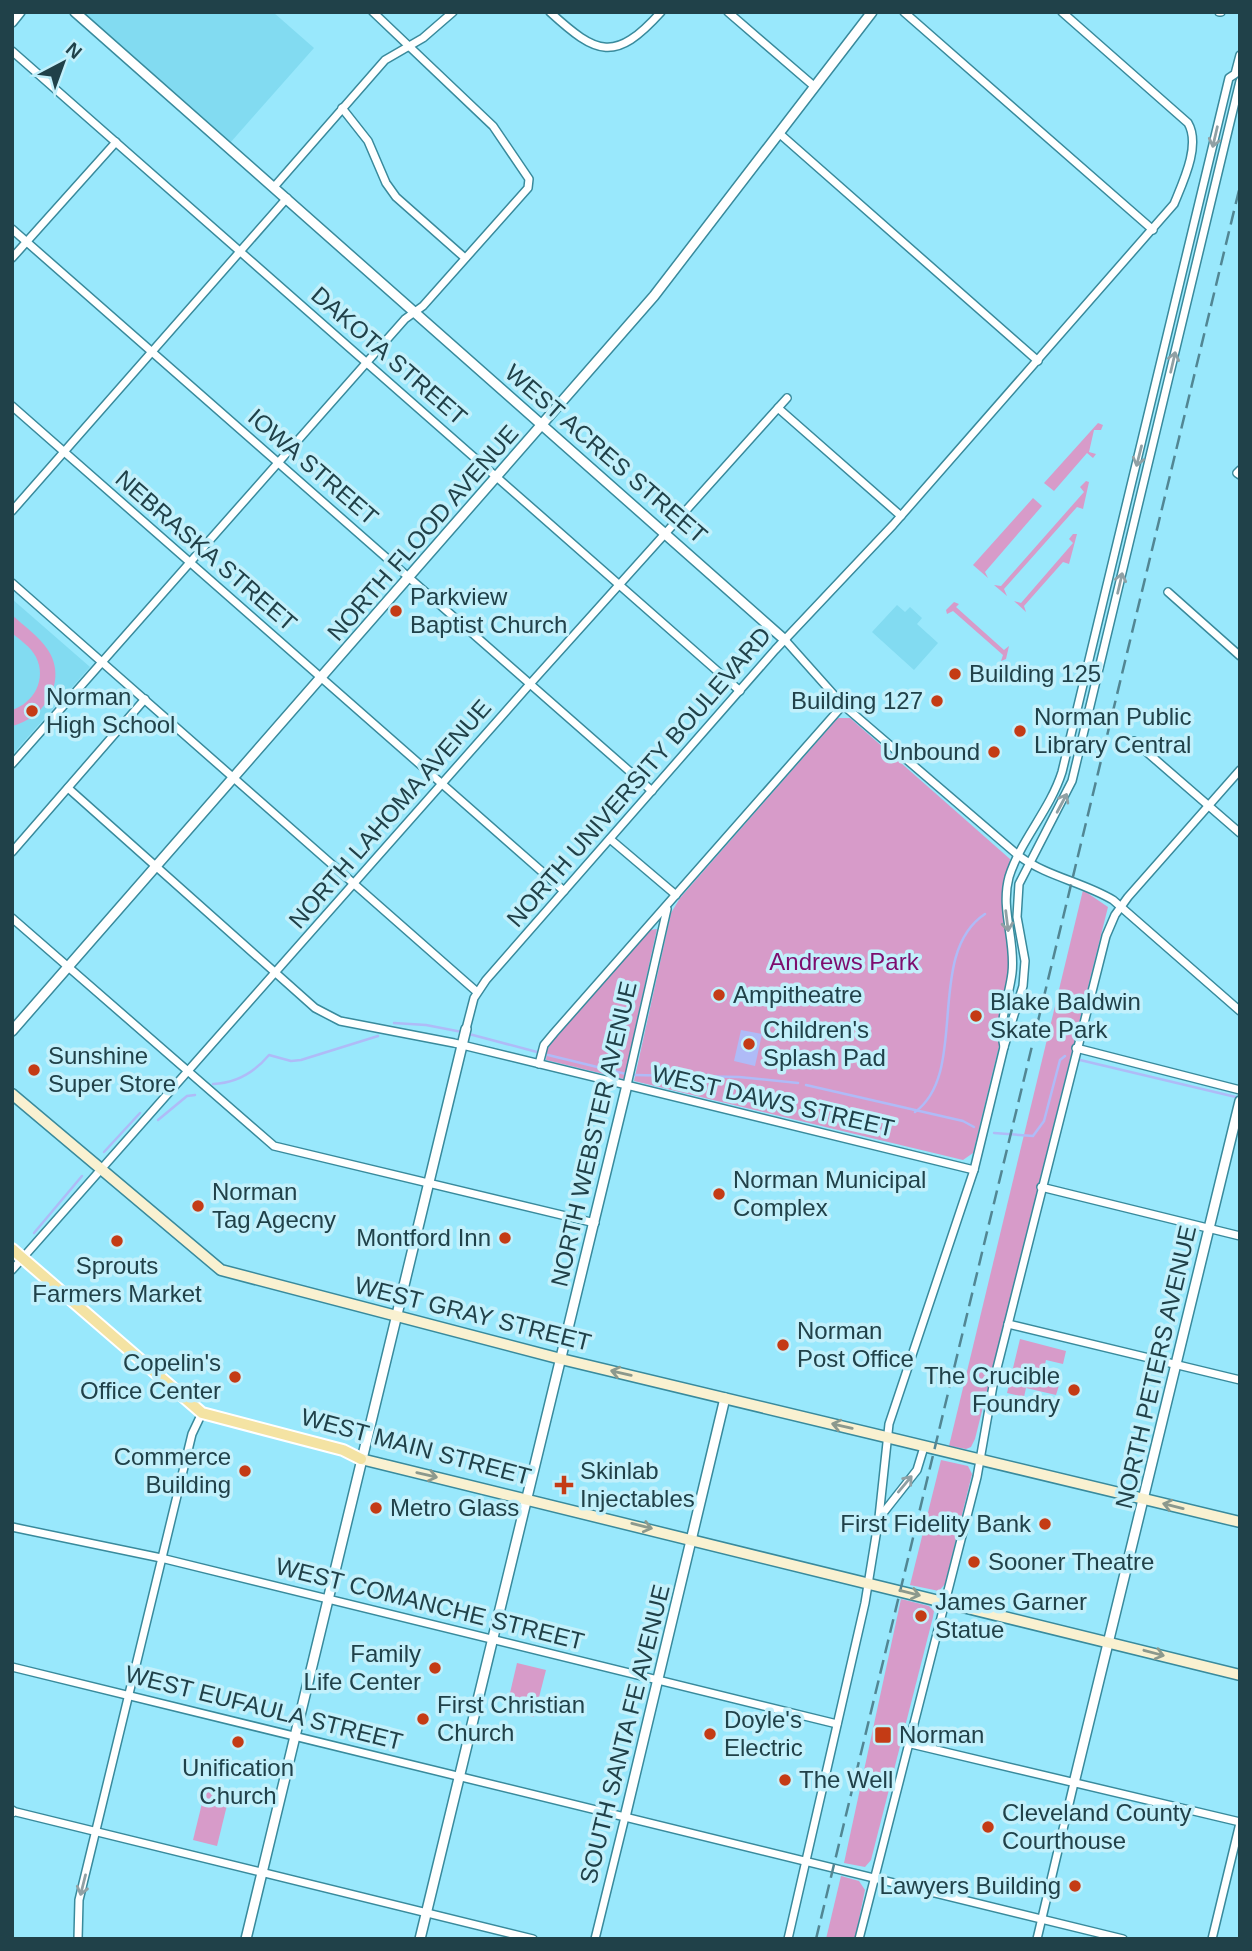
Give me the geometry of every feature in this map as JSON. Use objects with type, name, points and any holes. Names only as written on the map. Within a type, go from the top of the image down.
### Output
[{"type":"main road","name":"WEST GRAY STREET","points":[[12,1094],[221,1270],[561,1359],[1240,1522]]},
{"type":"main road","name":"WEST MAIN STREET","points":[[12,1249],[202,1413],[343,1450],[360,1460],[528,1498],[1240,1675]]},
{"type":"street","points":[[12,22],[20,12]]},
{"type":"street","name":"WEST ACRES STREET","points":[[75,12],[666,532],[785,640],[843,705],[1019,856],[1092,888],[1121,906],[1240,1011]]},
{"type":"street","points":[[12,764],[367,362],[526,191],[529,183],[493,126],[373,12]]},
{"type":"street","points":[[274,187],[385,60],[423,37],[453,12]]},
{"type":"street","points":[[550,12],[586,42],[611,47],[636,38],[661,12]]},
{"type":"street","points":[[728,12],[816,88]]},
{"type":"street","name":"NORTH FLOOD AVENUE","points":[[12,1031],[654,296],[872,12]]},
{"type":"street","points":[[904,12],[1153,230]]},
{"type":"street","name":"NORTH UNIVERSITY BOULEVARD","points":[[246,1939],[360,1460],[477,992],[785,640],[901,516],[1174,204],[1189,164],[1193,132],[1188,123],[1062,12]]},
{"type":"street","name":"DAKOTA STREET","points":[[12,51],[740,691]]},
{"type":"street","points":[[788,1939],[867,1582],[879,1517],[887,1437],[902,1378],[940,1279],[974,1170],[1025,973],[1017,899],[1019,884],[1028,862],[1065,797],[1074,773],[1238,78],[1240,55]]},
{"type":"street","points":[[1004,1047],[1002,1028],[1013,960],[1006,892],[1019,856],[1052,800],[1062,772],[1229,78],[1238,78]]},
{"type":"street","points":[[342,108],[368,141],[386,183],[396,197],[465,258]]},
{"type":"street","points":[[780,134],[1038,361]]},
{"type":"street","points":[[12,258],[116,142]]},
{"type":"street","points":[[12,511],[287,198]]},
{"type":"street","name":"IOWA STREET","points":[[12,229],[652,791]]},
{"type":"street","name":"NORTH LAHOMA AVENUE","points":[[12,1270],[787,397]]},
{"type":"street","name":"NEBRASKA STREET","points":[[12,406],[564,891]]},
{"type":"street","points":[[778,408],[901,516]]},
{"type":"street","points":[[12,583],[477,992]]},
{"type":"street","points":[[1168,592],[1240,656]]},
{"type":"street","points":[[12,852],[145,699]]},
{"type":"street","points":[[539,1064],[544,1045],[843,705]]},
{"type":"street","points":[[1134,741],[1240,833]]},
{"type":"street","points":[[859,1939],[979,1461],[993,1380],[1106,936],[1121,906],[1240,770]]},
{"type":"street","name":"WEST DAWS STREET","points":[[68,788],[315,1008],[334,1019],[464,1037],[539,1064],[974,1170]]},
{"type":"street","points":[[610,839],[673,899]]},
{"type":"street","name":"NORTH WEBSTER AVENUE","points":[[420,1939],[595,1223],[663,921],[673,899]]},
{"type":"street","points":[[12,918],[274,1146],[429,1181],[595,1223]]},
{"type":"street","points":[[1076,1048],[1240,1090]]},
{"type":"street","name":"NORTH PETERS AVENUE","points":[[1074,1783],[1239,1103]]},
{"type":"street","points":[[1041,1187],[1240,1236]]},
{"type":"street","points":[[1008,1324],[1240,1380]]},
{"type":"street","name":"SOUTH SANTA FE AVENUE","points":[[595,1939],[725,1398]]},
{"type":"street","points":[[78,1939],[78,1903],[192,1434],[202,1413]]},
{"type":"street","points":[[879,1517],[917,1470],[924,1447]]},
{"type":"street","name":"WEST COMANCHE STREET","points":[[12,1527],[161,1558],[837,1724]]},
{"type":"street","name":"WEST EUFAULA STREET","points":[[12,1667],[1123,1939]]},
{"type":"street","points":[[907,1743],[1240,1823],[1212,1939]]},
{"type":"street","points":[[1037,1939],[1074,1783]]},
{"type":"street","points":[[12,1811],[533,1939]]},
{"type":"shaded area","points":[[82,12],[273,12],[314,48],[230,143]]},
{"type":"shaded area","name":"Norman High School","points":[[12,599],[90,667],[12,755]]},
{"type":"shaded area","points":[[897,605],[905,612],[910,607],[922,618],[917,624],[938,643],[914,670],[872,632]]},
{"type":"shaded area","name":"Children's Splash Pad","points":[[741,1030],[762,1034],[755,1066],[734,1061]]},
{"type":"green space","points":[[1098,423],[1103,425],[1101,430],[1094,430],[1089,452],[1096,454],[1093,458],[1087,453],[1054,491],[1044,483]]},
{"type":"green space","points":[[1086,481],[1089,482],[1083,509],[1077,507],[1004,589],[1007,596],[994,585],[1001,586],[1084,492],[1080,487]]},
{"type":"green space","points":[[1033,498],[1042,506],[985,572],[988,578],[973,565]]},
{"type":"green space","points":[[1073,534],[1077,534],[1069,564],[1063,562],[1024,606],[1026,612],[1014,601],[1021,603],[1073,543],[1069,539]]},
{"type":"green space","points":[[954,602],[959,604],[956,607],[1004,650],[1009,646],[1006,659],[1001,661],[1003,655],[953,611],[947,614],[946,610]]},
{"type":"green space","points":[[12,615],[48,650],[54,662],[55,674],[50,697],[43,707],[24,722],[12,726],[12,710],[20,707],[32,696],[40,674],[34,653],[12,633]]},
{"type":"green space","name":"Andrews Park","points":[[838,718],[850,718],[1010,859],[1003,911],[1010,963],[999,1046],[973,1153],[963,1160],[634,1081],[671,913],[680,898]]},
{"type":"green space","points":[[1083,890],[1108,907],[975,1439],[971,1447],[966,1449],[949,1446]]},
{"type":"green space","points":[[657,929],[624,1079],[546,1060],[547,1050],[553,1040],[650,930]]},
{"type":"green space","points":[[1020,1339],[1066,1351],[1063,1364],[1046,1360],[1041,1381],[1056,1385],[1061,1379],[1056,1395],[1026,1388],[1024,1397],[1007,1393]]},
{"type":"green space","points":[[941,1460],[968,1466],[972,1474],[945,1584],[939,1591],[910,1585]]},
{"type":"green space","points":[[901,1599],[929,1606],[934,1611],[871,1860],[865,1867],[844,1863]]},
{"type":"green space","points":[[517,1663],[546,1670],[534,1717],[506,1710]]},
{"type":"green space","points":[[205,1791],[229,1797],[217,1846],[193,1840]]},
{"type":"green space","points":[[841,1876],[859,1881],[865,1890],[855,1939],[826,1939]]},
{"type":"waterway","points":[[915,1112],[931,1094],[941,1070],[956,956],[967,932],[985,914]]},
{"type":"waterway","points":[[394,1023],[426,1025],[462,1032]]},
{"type":"waterway","points":[[469,1034],[537,1052]]},
{"type":"waterway","points":[[213,1084],[244,1076],[269,1055],[291,1061],[301,1060],[378,1036]]},
{"type":"waterway","points":[[548,1055],[626,1074]]},
{"type":"waterway","points":[[994,1133],[1033,1136],[1044,1121],[1060,1060],[1065,1056]]},
{"type":"waterway","points":[[1080,1060],[1240,1098]]},
{"type":"waterway","points":[[633,1075],[739,1077],[798,1083]]},
{"type":"waterway","points":[[806,1085],[963,1121],[974,1127]]},
{"type":"waterway","points":[[158,1120],[187,1096],[195,1095]]},
{"type":"waterway","points":[[104,1152],[140,1113]]},
{"type":"waterway","points":[[34,1233],[82,1176]]},
{"type":"railway","points":[[816,1939],[1240,186]]},
{"type":"place","name":"Parkview Baptist Church","points":[[396,611]]},
{"type":"place","name":"Building 125","points":[[955,674]]},
{"type":"place","name":"Building 127","points":[[937,701]]},
{"type":"place","name":"Norman High School","points":[[32,711]]},
{"type":"place","name":"Norman Public Library Central","points":[[1020,731]]},
{"type":"place","name":"Unbound","points":[[994,752]]},
{"type":"place","name":"Ampitheatre","points":[[719,995]]},
{"type":"place","name":"Blake Baldwin Skate Park","points":[[976,1016]]},
{"type":"place","name":"Children's Splash Pad","points":[[749,1044]]},
{"type":"place","name":"Sunshine Super Store","points":[[34,1070]]},
{"type":"place","name":"Norman Municipal Complex","points":[[719,1194]]},
{"type":"place","name":"Norman Tag Agecny","points":[[198,1206]]},
{"type":"place","name":"Montford Inn","points":[[505,1238]]},
{"type":"place","name":"Sprouts Farmers Market","points":[[117,1241]]},
{"type":"place","name":"Norman Post Office","points":[[783,1345]]},
{"type":"place","name":"Copelin's Office Center","points":[[235,1377]]},
{"type":"place","name":"The Crucible Foundry","points":[[1074,1390]]},
{"type":"place","name":"Commerce Building","points":[[245,1471]]},
{"type":"place","name":"Skinlab Injectables","points":[[564,1485]]},
{"type":"place","name":"Metro Glass","points":[[376,1508]]},
{"type":"place","name":"First Fidelity Bank","points":[[1045,1524]]},
{"type":"place","name":"Sooner Theatre","points":[[974,1562]]},
{"type":"place","name":"James Garner Statue","points":[[921,1616]]},
{"type":"place","name":"Family Life Center","points":[[435,1668]]},
{"type":"place","name":"First Christian Church","points":[[423,1719]]},
{"type":"place","name":"Doyle's Electric","points":[[710,1734]]},
{"type":"place","name":"Norman","points":[[883,1735]]},
{"type":"place","name":"Unification Church","points":[[238,1742]]},
{"type":"place","name":"The Well","points":[[785,1780]]},
{"type":"place","name":"Cleveland County Courthouse","points":[[988,1827]]},
{"type":"place","name":"Lawyers Building","points":[[1075,1886]]}]
